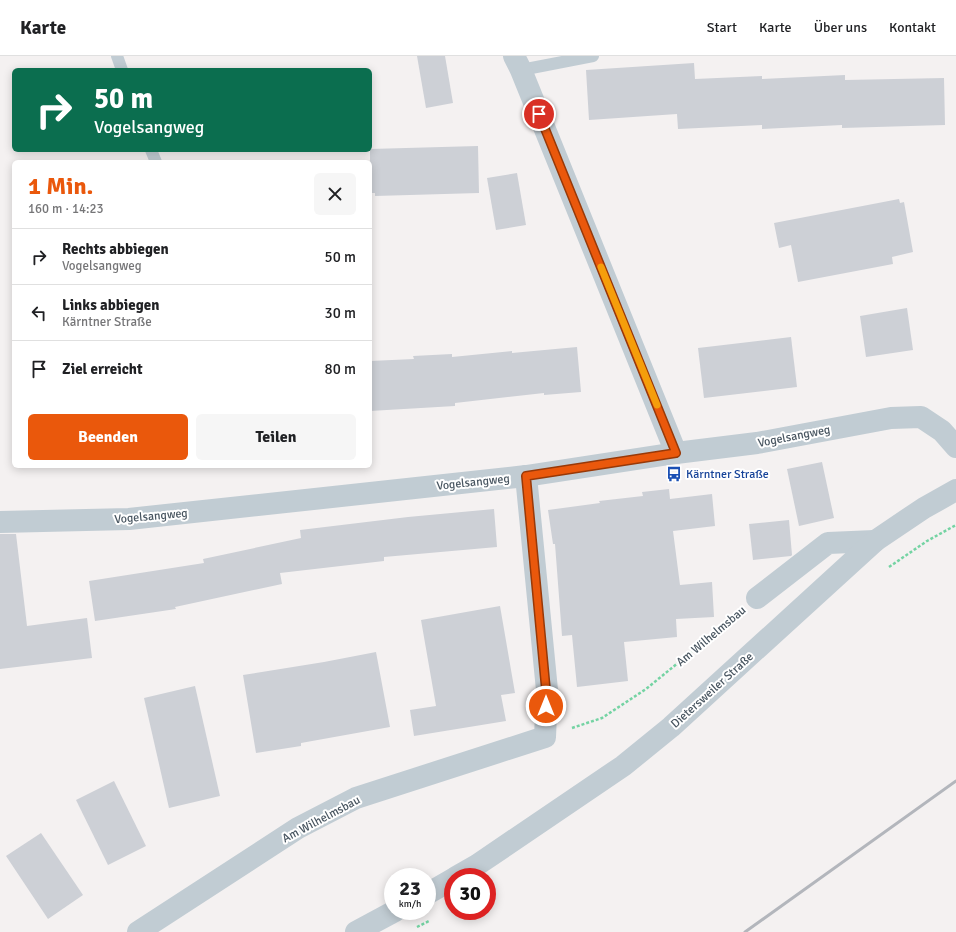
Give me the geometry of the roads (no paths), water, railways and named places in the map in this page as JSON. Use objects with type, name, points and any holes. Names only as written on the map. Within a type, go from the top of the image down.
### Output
[{"type":"street","points":[[518,63],[676,453]]},
{"type":"street","name":"Vogelsangweg","points":[[0,522],[129,519],[526,476],[676,453],[757,443],[891,418],[921,417],[949,426],[956,447]]},
{"type":"street","name":"Am Wilhelmsbau","points":[[138,932],[298,828],[356,798],[545,737],[546,690],[526,476]]},
{"type":"street","name":"Dietersweiler Straße","points":[[472,868],[622,766],[671,727],[875,541],[924,508],[956,490]]},
{"type":"street","name":"Am Wilhelmsbau","points":[[756,598],[828,543],[875,541]]},
{"type":"street","points":[[356,932],[384,917]]},
{"type":"lane","points":[[117,56],[121,68]]},
{"type":"lane","points":[[518,63],[593,56]]},
{"type":"railway","points":[[745,932],[956,781]]},
{"type":"place","name":"Kärntner Straße","points":[[674,474]]}]
